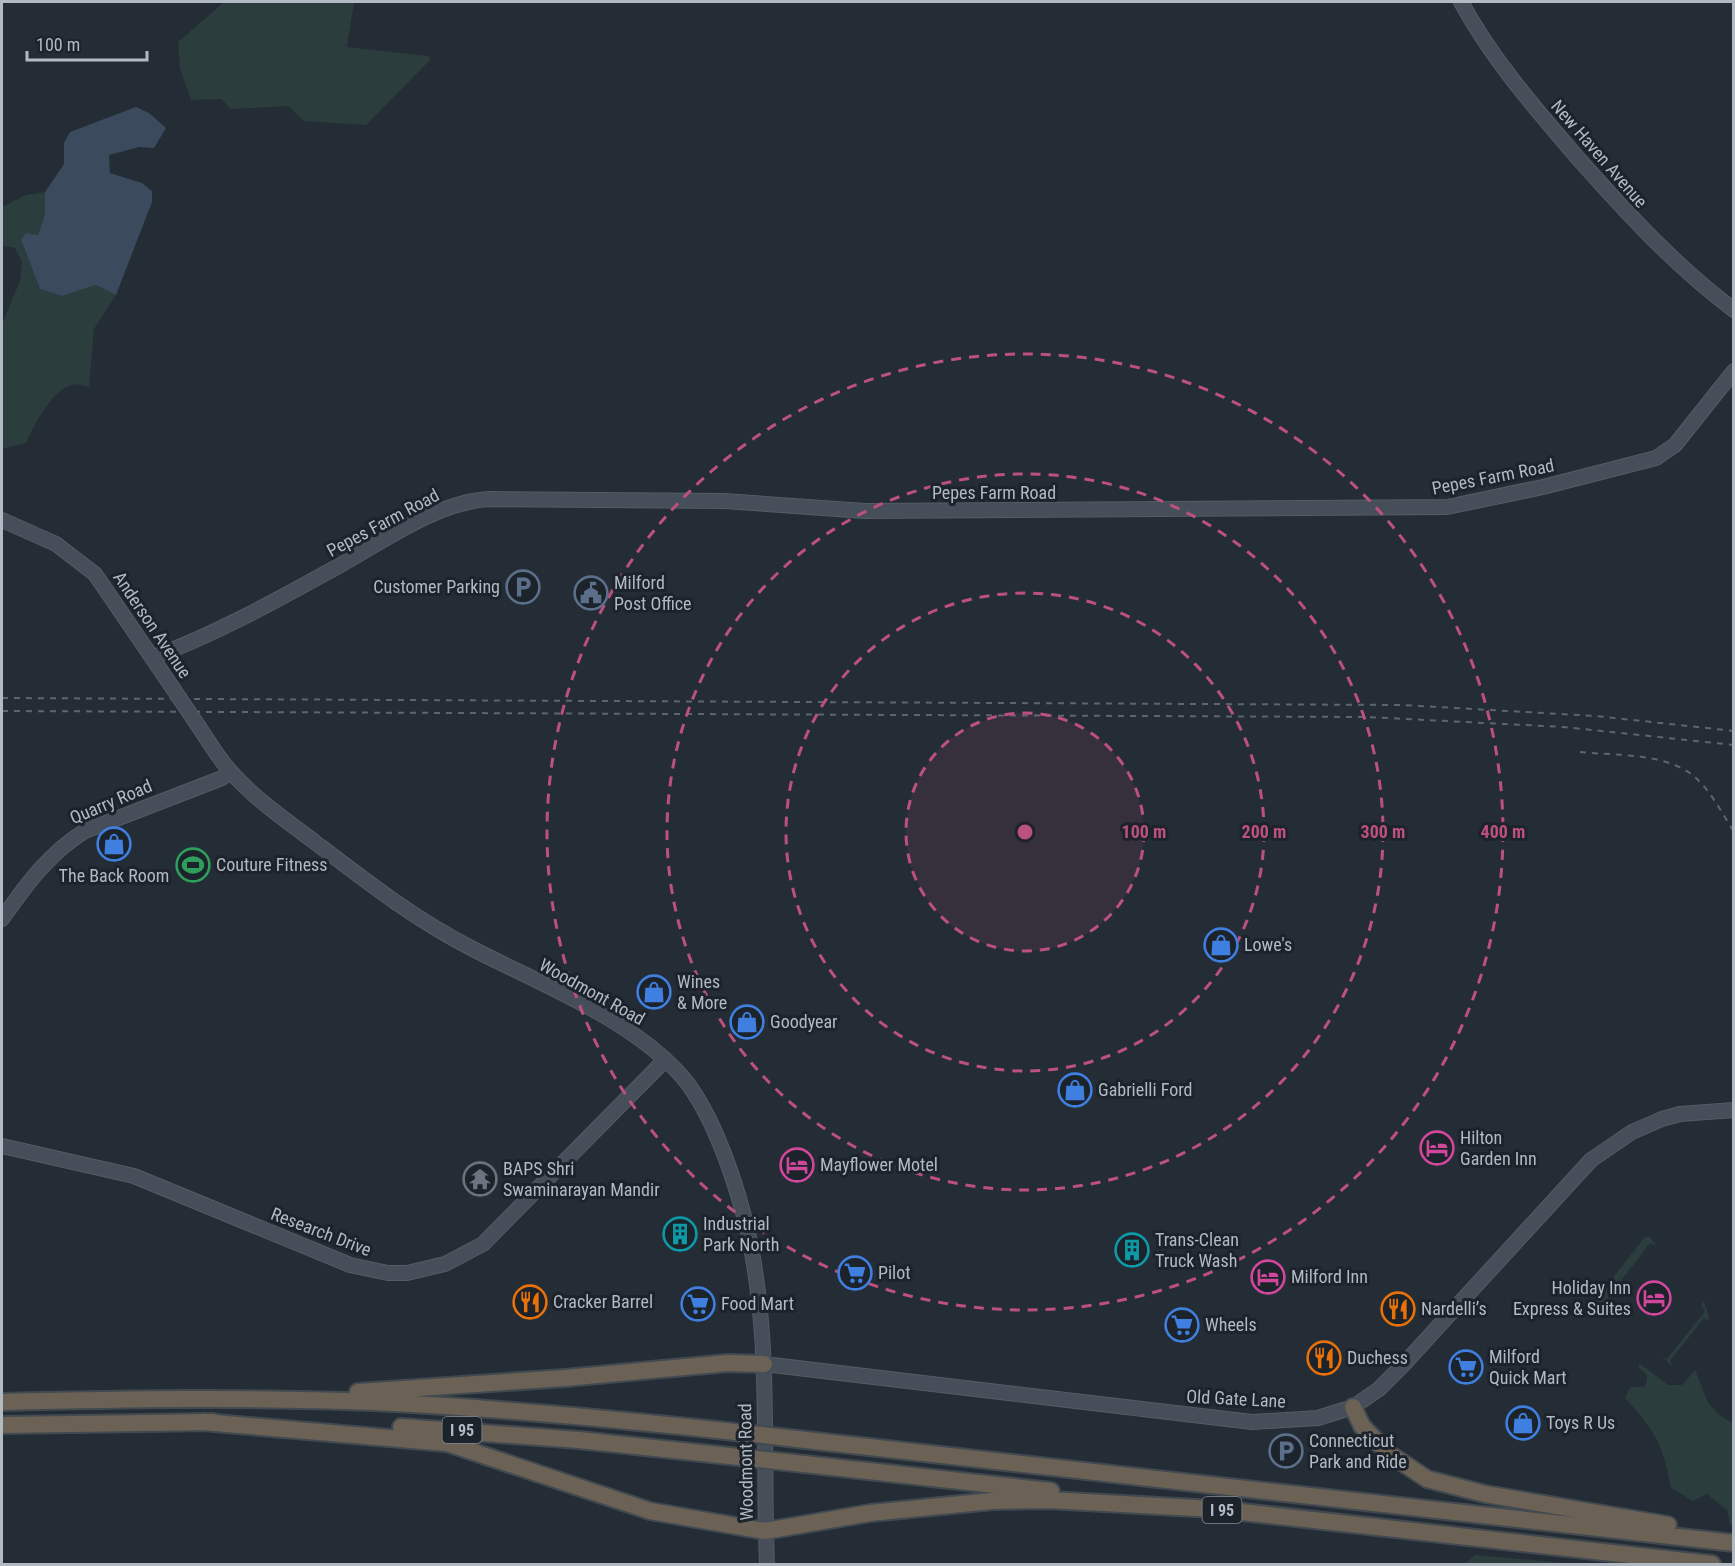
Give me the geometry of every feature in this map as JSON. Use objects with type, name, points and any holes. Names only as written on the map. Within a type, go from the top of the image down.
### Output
[{"type":"highway","points":[[259,1399],[565,1378],[728,1363],[764,1364]]},
{"type":"highway","name":"I 95","points":[[2,1402],[259,1399],[462,1407],[717,1430],[1640,1527]]},
{"type":"highway","points":[[1353,1407],[1362,1426],[1388,1453],[1427,1479],[1485,1494],[1640,1527],[1734,1538]]},
{"type":"highway","points":[[203,1422],[447,1443],[650,1511],[765,1531],[870,1513],[992,1501],[1049,1500],[1214,1509]]},
{"type":"highway","name":"I 95","points":[[2,1425],[203,1422],[348,1425],[464,1431],[720,1455],[1712,1564]]},
{"type":"highway","points":[[1679,1532],[1734,1543]]},
{"type":"main road","name":"New Haven Avenue","points":[[1461,2],[1484,41],[1516,85],[1627,213],[1687,273],[1734,310]]},
{"type":"main road","name":"Pepes Farm Road","points":[[154,657],[238,619],[442,510],[481,500],[723,501],[865,511],[1448,507],[1543,487],[1656,458],[1683,435],[1734,371]]},
{"type":"main road","name":"Anderson Avenue","points":[[2,520],[56,544],[96,574],[199,727]]},
{"type":"main road","name":"Woodmont Road","points":[[199,727],[230,771],[279,815],[387,897],[450,938],[629,1030],[665,1060],[692,1089],[709,1119],[742,1210],[756,1276],[764,1364],[766,1564]]},
{"type":"main road","name":"Quarry Road","points":[[2,919],[50,856],[70,840],[85,831],[222,778],[230,771]]},
{"type":"main road","name":"Research Drive","points":[[2,1146],[127,1174],[350,1265],[380,1272],[407,1273],[445,1264],[483,1244],[665,1060]]},
{"type":"main road","name":"Old Gate Lane","points":[[764,1364],[1252,1422],[1318,1418],[1353,1407],[1379,1389],[1591,1160],[1632,1132],[1662,1119],[1680,1114],[1734,1110]]},
{"type":"shaded area","points":[[224,2],[354,2],[347,47],[428,56],[431,59],[366,125],[304,121],[288,106],[231,109],[221,99],[191,100],[180,69],[178,42]]},
{"type":"shaded area","points":[[45,192],[45,214],[38,235],[21,240],[40,289],[62,296],[96,285],[116,295],[94,329],[89,387],[75,384],[64,388],[50,401],[26,443],[2,449],[2,324],[20,281],[22,262],[15,248],[2,246],[2,207],[26,195]]},
{"type":"shaded area","points":[[1649,1236],[1657,1246],[1650,1243],[1601,1307],[1603,1313],[1593,1303],[1644,1238]]},
{"type":"shaded area","points":[[1704,1301],[1710,1321],[1704,1318],[1670,1361],[1673,1367],[1661,1356],[1667,1359],[1705,1311],[1701,1306]]},
{"type":"shaded area","points":[[1639,1363],[1668,1385],[1682,1385],[1695,1370],[1708,1402],[1717,1413],[1732,1423],[1733,1525],[1730,1525],[1727,1510],[1707,1494],[1693,1501],[1671,1488],[1665,1460],[1651,1429],[1625,1398],[1630,1387],[1644,1387],[1647,1381],[1647,1375],[1639,1368]]},
{"type":"shaded area","points":[[1475,1555],[1576,1564],[1465,1564]]},
{"type":"water","points":[[136,107],[149,113],[166,128],[154,148],[139,147],[109,155],[110,173],[142,183],[152,191],[152,202],[116,295],[96,285],[62,296],[40,289],[21,240],[26,233],[38,235],[45,214],[45,192],[64,164],[64,143],[70,132]]},
{"type":"railway","points":[[2,698],[1402,705],[1596,716],[1734,731]]},
{"type":"railway","points":[[2,711],[1367,717],[1564,727],[1734,745]]},
{"type":"railway","points":[[1580,752],[1656,759],[1684,770],[1696,778],[1707,790],[1734,832]]},
{"type":"place","name":"Customer Parking","points":[[523,587]]},
{"type":"place","name":"Milford Post Office","points":[[591,593]]},
{"type":"place","name":"The Back Room","points":[[114,844]]},
{"type":"place","name":"Couture Fitness","points":[[193,865]]},
{"type":"place","name":"Lowe's","points":[[1221,945]]},
{"type":"place","name":"Wines & More","points":[[654,992]]},
{"type":"place","name":"Goodyear","points":[[747,1022]]},
{"type":"place","name":"Gabrielli Ford","points":[[1075,1090]]},
{"type":"place","name":"Hilton Garden Inn","points":[[1437,1148]]},
{"type":"place","name":"Mayflower Motel","points":[[797,1165]]},
{"type":"place","name":"BAPS Shri Swaminarayan Mandir","points":[[480,1179]]},
{"type":"place","name":"Industrial Park North","points":[[680,1234]]},
{"type":"place","name":"Trans-Clean Truck Wash","points":[[1132,1250]]},
{"type":"place","name":"Pilot","points":[[855,1273]]},
{"type":"place","name":"Milford Inn","points":[[1268,1277]]},
{"type":"place","name":"Holiday Inn Express & Suites","points":[[1654,1298]]},
{"type":"place","name":"Cracker Barrel","points":[[530,1302]]},
{"type":"place","name":"Food Mart","points":[[698,1304]]},
{"type":"place","name":"Nardelli’s","points":[[1398,1309]]},
{"type":"place","name":"Wheels","points":[[1182,1325]]},
{"type":"place","name":"Duchess","points":[[1324,1358]]},
{"type":"place","name":"Milford Quick Mart","points":[[1466,1367]]},
{"type":"place","name":"Toys R Us","points":[[1523,1423]]},
{"type":"place","name":"Connecticut Park and Ride","points":[[1286,1451]]}]
